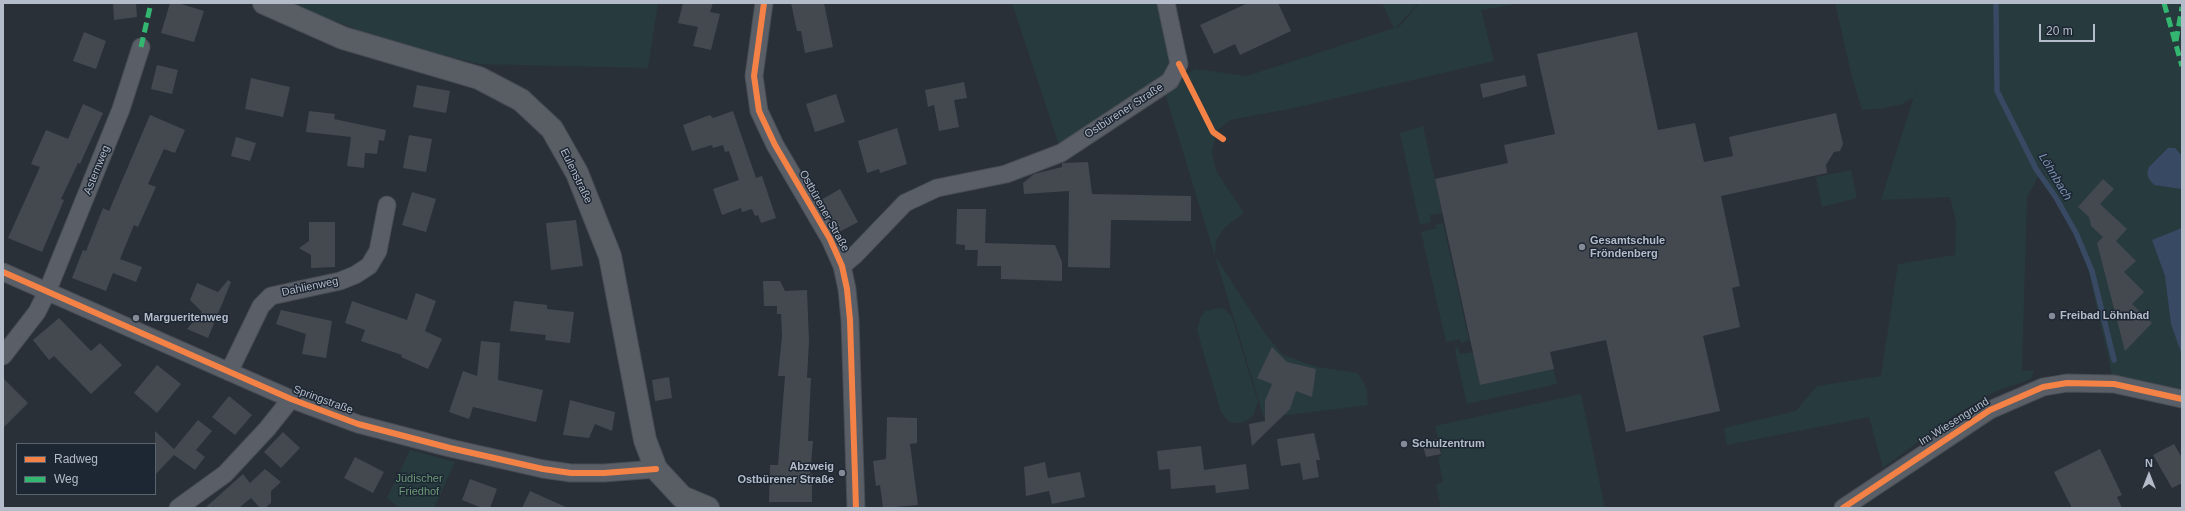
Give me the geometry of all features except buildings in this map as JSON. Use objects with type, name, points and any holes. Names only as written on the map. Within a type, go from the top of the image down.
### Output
[{"type":"main road","name":"Eulenstraße","points":[[264,3],[343,38],[479,78],[521,100],[552,129],[577,174],[610,256],[645,440],[656,469],[682,496],[708,508]]},
{"type":"street","name":"Ostbürener Straße","points":[[764,3],[754,76],[759,111],[775,145],[830,239],[842,266],[850,320],[856,508]]},
{"type":"street","name":"Ostbürener Straße","points":[[842,266],[855,255],[905,203],[936,188],[1006,174],[1061,153],[1170,81],[1179,64],[1166,3]]},
{"type":"street","name":"Asternweg","points":[[3,356],[37,312],[47,292],[121,110],[141,47]]},
{"type":"street","name":"Dahlienweg","points":[[229,372],[261,306],[271,296],[340,281],[369,266],[378,251],[387,205]]},
{"type":"street","name":"Springstraße","points":[[3,272],[291,400],[358,424],[450,448],[543,469],[572,473],[604,473],[656,469]]},
{"type":"street","name":"Im Wiesengrund","points":[[1843,508],[1990,410],[2043,387],[2067,383],[2114,384],[2182,399]]},
{"type":"street","points":[[178,508],[224,474],[267,429],[291,400]]},
{"type":"green space","points":[[287,3],[658,3],[648,68],[479,64],[385,40]]},
{"type":"green space","points":[[1012,3],[1162,3],[1176,63],[1169,76],[1061,151]]},
{"type":"green space","points":[[1382,3],[1419,3],[1395,28],[1399,27],[1420,3],[1521,3],[1481,10],[1494,61],[1294,108],[1230,120],[1217,131],[1212,152],[1216,171],[1244,213],[1225,227],[1216,240],[1215,256],[1164,90],[1195,69],[1247,76],[1394,28]]},
{"type":"green space","points":[[1835,3],[2182,3],[2182,399],[2114,384],[2083,247],[2042,170],[2027,197],[2022,371],[2034,370],[2031,379],[1994,392],[1953,416],[1883,468],[1869,417],[1727,445],[1724,428],[1796,411],[1817,386],[1881,376],[1898,264],[1955,255],[1956,221],[1950,197],[1881,200],[1919,81],[1913,98],[1902,104],[1884,108],[1862,110],[1852,77]]},
{"type":"green space","points":[[1423,126],[1442,213],[1430,215],[1431,222],[1420,225],[1400,133]]},
{"type":"green space","points":[[1851,170],[1857,198],[1822,207],[1816,177]]},
{"type":"green space","points":[[1443,223],[1469,340],[1461,343],[1460,339],[1446,342],[1421,232],[1437,228],[1435,225]]},
{"type":"green space","points":[[1215,256],[1266,335],[1283,355],[1317,367],[1358,373],[1366,387],[1368,405],[1264,418]]},
{"type":"green space","points":[[1218,308],[1224,309],[1232,317],[1258,402],[1253,416],[1244,422],[1229,422],[1221,412],[1197,330],[1201,316],[1205,311]]},
{"type":"green space","points":[[1458,347],[1460,354],[1473,352],[1480,385],[1553,369],[1557,384],[1467,404],[1456,356],[1455,348]]},
{"type":"green space","points":[[1581,394],[1605,508],[1441,508],[1436,484],[1443,482],[1438,457],[1442,455],[1435,426]]},
{"type":"green space","name":"Jüdischer Friedhof","points":[[410,450],[455,462],[434,508],[400,508],[387,498]]},
{"type":"water","points":[[2168,148],[2175,148],[2182,156],[2182,189],[2154,185],[2149,179],[2147,173],[2149,167]]},
{"type":"water","points":[[2182,228],[2182,355],[2171,324],[2165,276],[2152,240]]},
{"type":"waterway","name":"Löhnbach","points":[[1996,3],[1997,91],[2036,169],[2055,196],[2076,233],[2092,271],[2114,360]]},
{"type":"marked path","points":[[141,47],[151,3]]},
{"type":"marked path","points":[[2164,3],[2182,66]]},
{"type":"marked path","points":[[2176,41],[2182,7]]},
{"type":"cycle path","points":[[764,3],[754,76],[759,111],[775,145],[830,239],[842,266],[847,289],[850,320],[856,508]]},
{"type":"cycle path","points":[[1179,64],[1213,132],[1223,139]]},
{"type":"cycle path","points":[[3,272],[291,399],[358,424],[450,448],[543,469],[571,473],[604,473],[656,469]]},
{"type":"cycle path","points":[[1843,508],[1990,410],[2043,387],[2067,383],[2114,384],[2182,399]]},
{"type":"place","name":"Gesamtschule Fröndenberg","points":[[1582,247]]},
{"type":"place","name":"Freibad Löhnbad","points":[[2052,316]]},
{"type":"place","name":"Margueritenweg","points":[[136,318]]},
{"type":"place","name":"Schulzentrum","points":[[1404,444]]},
{"type":"place","name":"Abzweig Ostbürener Straße","points":[[842,473]]}]
